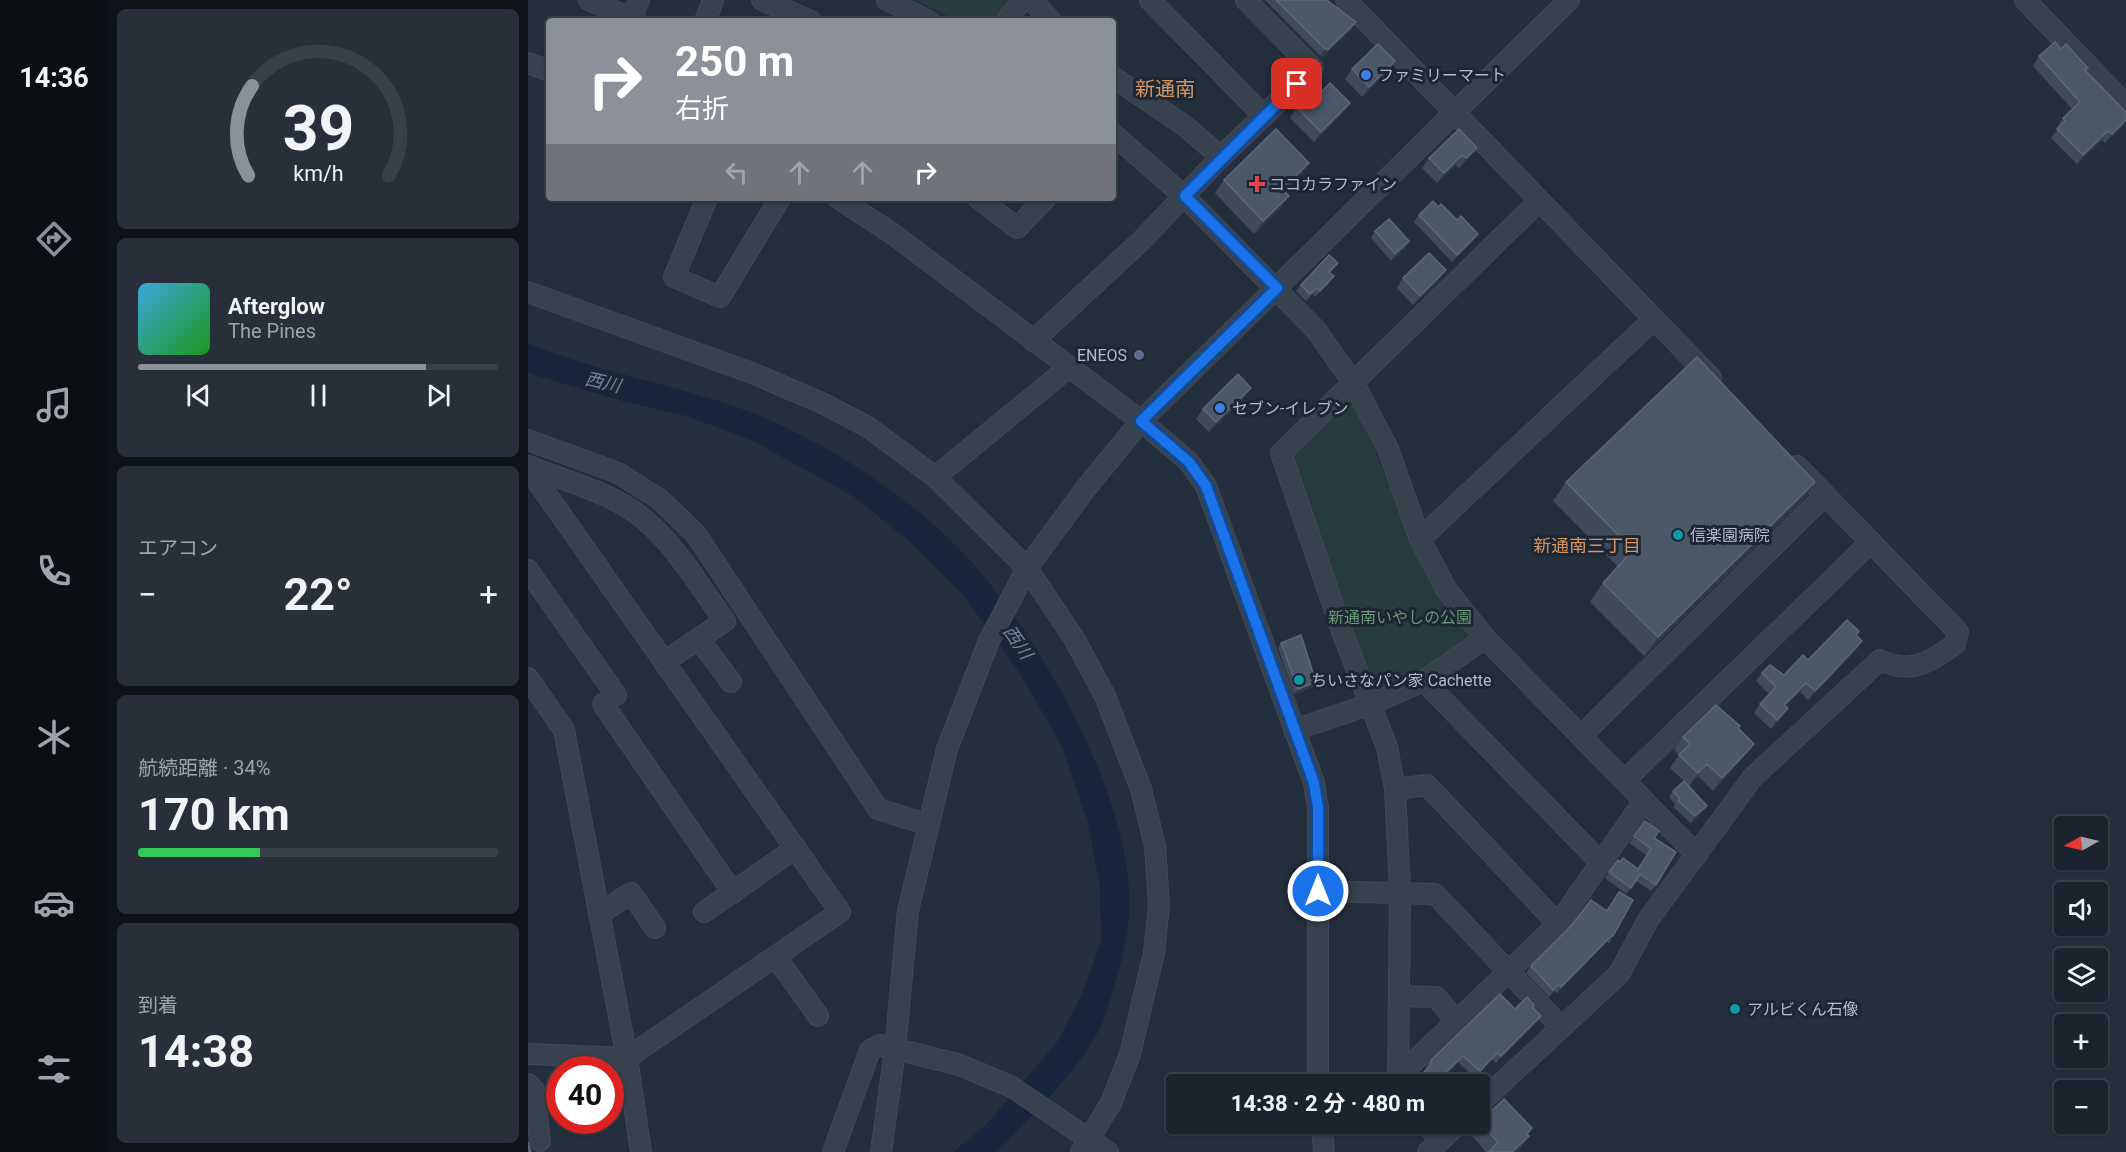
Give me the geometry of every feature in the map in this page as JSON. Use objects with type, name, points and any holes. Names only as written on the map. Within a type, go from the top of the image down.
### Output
[{"type":"street","points":[[589,0],[629,18]]},
{"type":"street","points":[[634,18],[639,0]]},
{"type":"street","points":[[706,18],[713,0]]},
{"type":"street","points":[[762,0],[804,18]]},
{"type":"street","points":[[887,0],[923,18]]},
{"type":"street","points":[[1008,18],[1022,0]]},
{"type":"street","points":[[1031,0],[1048,18]]},
{"type":"street","points":[[1150,0],[1264,116]]},
{"type":"street","points":[[1033,341],[1141,241],[1221,157],[1313,68],[1246,0]]},
{"type":"street","points":[[1346,0],[1725,392]]},
{"type":"street","points":[[882,1152],[895,1050],[908,912],[947,749],[989,640],[1027,568],[1086,488],[1141,421],[1569,0]]},
{"type":"street","points":[[2025,0],[2126,105]]},
{"type":"street","points":[[528,63],[546,70]]},
{"type":"street","points":[[1116,79],[1185,126],[1221,157]]},
{"type":"street","points":[[1116,137],[1185,196],[1316,330],[1354,384],[1388,449],[1420,539],[1446,589],[1485,638],[1697,855]]},
{"type":"street","points":[[707,201],[674,277],[720,297],[778,201]]},
{"type":"street","points":[[843,201],[893,234],[1141,421],[1189,462],[1206,486],[1314,783],[1318,808],[1318,1074]]},
{"type":"street","points":[[982,201],[1017,228],[1043,201]]},
{"type":"street","points":[[1398,1074],[1400,891],[1395,789],[1386,747],[1344,637],[1281,453],[1539,201]]},
{"type":"street","points":[[528,292],[752,373],[822,403],[868,427],[935,477],[1027,568],[1075,639],[1106,696],[1141,789],[1155,846],[1159,904],[1154,953],[1130,1054],[1111,1103],[1086,1145]]},
{"type":"street","points":[[1420,539],[1654,319]]},
{"type":"street","points":[[935,477],[1068,368]]},
{"type":"street","points":[[528,440],[618,473],[659,499],[695,533],[878,809],[929,825]]},
{"type":"street","points":[[1490,1094],[1619,974],[1648,920],[1753,777],[1880,660],[1894,667],[1929,664],[1956,644],[1958,632],[1784,452]]},
{"type":"street","points":[[528,467],[612,500],[644,519],[668,544],[726,621],[664,662]]},
{"type":"street","points":[[528,467],[840,912],[627,1058],[528,1054]]},
{"type":"street","points":[[1581,736],[1825,495]]},
{"type":"street","points":[[1625,780],[1871,542]]},
{"type":"street","points":[[528,570],[733,893]]},
{"type":"street","points":[[1294,730],[1371,704],[1424,681],[1485,638]]},
{"type":"street","points":[[699,639],[731,682]]},
{"type":"street","points":[[528,678],[564,730],[627,1058],[641,1152]]},
{"type":"street","points":[[1424,681],[1601,863]]},
{"type":"street","points":[[1395,789],[1427,785],[1558,924]]},
{"type":"street","points":[[1405,1074],[1456,1021],[1558,924],[1644,801]]},
{"type":"street","points":[[704,912],[796,848]]},
{"type":"street","points":[[1318,891],[1400,891],[1435,894],[1561,1027]]},
{"type":"street","points":[[599,914],[631,893],[655,928]]},
{"type":"street","points":[[776,957],[818,1016]]},
{"type":"street","points":[[1399,996],[1436,997],[1456,1021]]},
{"type":"street","points":[[833,1152],[870,1050],[880,1045],[960,1065],[1012,1087],[1048,1111],[1086,1145],[1108,1152]]},
{"type":"street","points":[[528,1084],[534,1090],[540,1141]]},
{"type":"street","points":[[1323,1134],[1324,1152]]},
{"type":"street","points":[[1434,1146],[1447,1134]]},
{"type":"green space","points":[[915,0],[1007,0],[993,18],[952,18]]},
{"type":"green space","name":"新通南いやしの公園","points":[[1351,392],[1413,543],[1472,632],[1417,675],[1372,692],[1285,454]]},
{"type":"water","name":"西川","points":[[528,343],[593,366],[694,394],[759,416],[816,443],[866,473],[913,507],[956,545],[1002,600],[1057,684],[1102,778],[1118,826],[1127,872],[1128,926],[1117,977],[1099,1030],[1065,1079],[997,1152],[953,1152],[986,1125],[1058,1041],[1082,994],[1101,941],[1100,886],[1087,820],[1061,744],[1017,669],[963,595],[909,541],[853,496],[753,441],[687,416],[622,401],[528,373]]},
{"type":"building","points":[[1276,0],[1328,0],[1356,22],[1327,50]]},
{"type":"building","points":[[2055,42],[2061,49],[2066,44],[2088,68],[2085,70],[2126,112],[2126,120],[2112,134],[2108,131],[2083,155],[2057,129],[2065,121],[2063,118],[2080,102],[2039,56]]},
{"type":"building","name":"ファミリーマート","points":[[1378,44],[1395,61],[1369,87],[1352,69]]},
{"type":"building","points":[[1330,83],[1350,103],[1321,132],[1297,108],[1306,99],[1310,103]]},
{"type":"building","name":"ココカラファイン","points":[[1276,129],[1309,163],[1282,189],[1289,196],[1263,221],[1224,180]]},
{"type":"building","points":[[1459,129],[1477,148],[1466,158],[1462,155],[1444,173],[1429,158]]},
{"type":"building","points":[[1433,201],[1438,207],[1441,204],[1457,220],[1461,216],[1478,234],[1457,255],[1419,215]]},
{"type":"building","points":[[1389,219],[1409,241],[1395,254],[1375,231]]},
{"type":"building","points":[[1429,253],[1446,270],[1420,296],[1403,278]]},
{"type":"building","points":[[1329,255],[1338,263],[1329,272],[1334,276],[1320,291],[1317,288],[1310,294],[1301,285]]},
{"type":"building","name":"信楽園病院","points":[[1697,357],[1815,482],[1658,637],[1603,583],[1633,550],[1566,482]]},
{"type":"building","name":"セブン-イレブン","points":[[1238,374],[1251,388],[1216,422],[1203,409]]},
{"type":"building","points":[[1847,620],[1859,631],[1856,635],[1862,641],[1815,691],[1806,683],[1784,705],[1788,708],[1777,720],[1760,704],[1776,687],[1762,673],[1770,665],[1784,675],[1803,655],[1808,660]]},
{"type":"building","points":[[1301,635],[1316,682],[1298,689],[1281,643]]},
{"type":"building","points":[[1716,705],[1740,726],[1738,728],[1754,744],[1722,778],[1707,764],[1698,773],[1679,755],[1690,744],[1683,737]]},
{"type":"building","points":[[1684,781],[1707,806],[1695,816],[1678,801],[1680,799],[1673,791]]},
{"type":"building","points":[[1645,821],[1659,831],[1654,838],[1676,852],[1656,885],[1640,874],[1631,888],[1609,872],[1618,860],[1620,862],[1623,858],[1638,869],[1651,849],[1634,836]]},
{"type":"building","points":[[1619,892],[1633,900],[1613,936],[1561,987],[1559,984],[1553,990],[1531,966],[1571,926],[1591,900],[1607,911]]},
{"type":"building","points":[[1500,994],[1515,1009],[1527,997],[1534,1005],[1532,1007],[1541,1016],[1501,1056],[1497,1053],[1480,1071],[1463,1056],[1444,1074],[1422,1074],[1430,1066],[1431,1060]]},
{"type":"building","points":[[1504,1099],[1532,1128],[1527,1134],[1529,1136],[1512,1152],[1489,1152],[1498,1142],[1490,1133],[1490,1112]]},
{"type":"place","name":"ファミリーマート","points":[[1366,75]]},
{"type":"place","name":"ココカラファイン","points":[[1257,184]]},
{"type":"place","name":"ENEOS","points":[[1139,355]]},
{"type":"place","name":"セブン-イレブン","points":[[1220,408]]},
{"type":"place","name":"信楽園病院","points":[[1678,535]]},
{"type":"place","name":"ちいさなパン家 Cachette","points":[[1299,680]]},
{"type":"place","name":"アルビくん石像","points":[[1735,1009]]},
{"type":"district","name":"新通南","points":[[1165,89]]},
{"type":"district","name":"新通南三丁目","points":[[1587,545]]},
{"type":"route","points":[[1297,84],[1221,157],[1185,196],[1277,288],[1141,421],[1189,462],[1206,486],[1314,783],[1318,808],[1318,891]]}]
